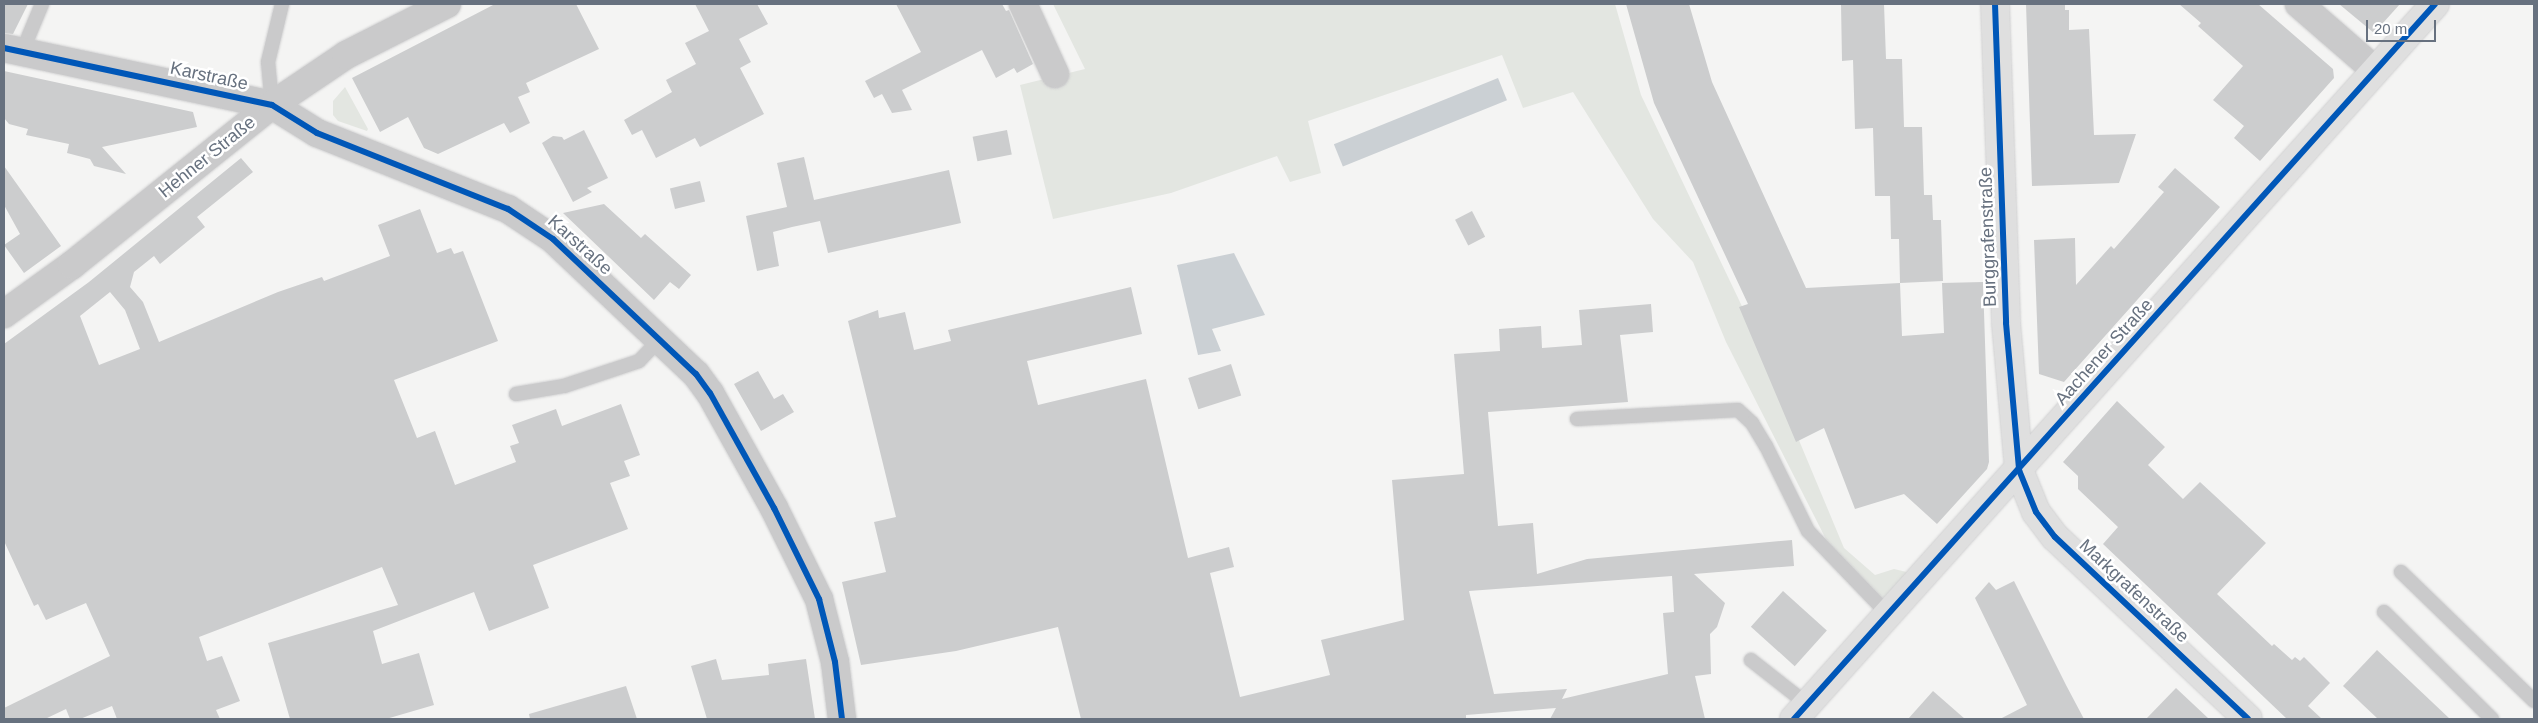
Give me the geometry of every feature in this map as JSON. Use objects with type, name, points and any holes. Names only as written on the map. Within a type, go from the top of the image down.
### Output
[{"type":"main road","name":"Burggrafenstraße","points":[[1996,4],[2006,323],[2019,470]]},
{"type":"main road","name":"Aachener Straße","points":[[1801,712],[2435,4]]},
{"type":"main road","name":"Markgrafenstraße","points":[[2019,470],[2036,512],[2055,537],[2248,719]]},
{"type":"street","name":"Hehner Straße","points":[[4,314],[72,265],[272,105],[346,55],[447,4]]},
{"type":"street","points":[[1023,4],[1055,74]]},
{"type":"street","points":[[2299,4],[2375,70]]},
{"type":"street","name":"Karstraße","points":[[13,50],[272,105],[317,133],[508,209],[533,224],[660,339],[696,374],[710,393],[774,508],[815,590],[835,662],[842,719]]},
{"type":"lane","points":[[13,50],[42,4]]},
{"type":"lane","name":"Karstraße","points":[[272,105],[268,62],[282,4]]},
{"type":"lane","points":[[516,394],[564,386],[639,361],[660,339]]},
{"type":"lane","points":[[1577,419],[1738,410],[1752,423],[1766,446],[1808,531],[1888,614]]},
{"type":"lane","points":[[2401,572],[2534,701]]},
{"type":"lane","points":[[2384,612],[2492,719]]},
{"type":"lane","points":[[1751,660],[1801,712]]},
{"type":"shaded area","points":[[1053,4],[1615,4],[1641,95],[1750,323],[1844,548],[1875,575],[1894,569],[1915,574],[1889,605],[1834,555],[1726,342],[1693,262],[1653,219],[1573,92],[1523,108],[1502,55],[1308,121],[1321,173],[1290,182],[1277,156],[1171,193],[1053,219],[1020,85],[1085,69]]},
{"type":"shaded area","points":[[1498,78],[1507,100],[1343,167],[1334,144]]},
{"type":"shaded area","points":[[345,87],[368,129],[367,131],[338,121],[333,115],[333,101]]},
{"type":"shaded area","points":[[1234,253],[1265,315],[1212,329],[1221,351],[1198,355],[1177,265]]},
{"type":"building","points":[[4,4],[28,4],[13,34],[4,33]]},
{"type":"building","points":[[495,4],[576,4],[599,49],[526,83],[530,92],[518,97],[530,123],[510,133],[504,123],[438,154],[424,148],[408,117],[380,132],[352,78]]},
{"type":"building","points":[[695,4],[757,4],[768,24],[739,39],[751,62],[740,68],[764,114],[700,147],[695,138],[656,158],[642,130],[632,135],[624,120],[672,92],[666,80],[696,64],[685,43],[709,31]]},
{"type":"building","points":[[896,4],[1002,4],[1006,11],[1009,10],[1033,64],[1017,73],[1014,68],[996,78],[982,50],[902,90],[912,110],[892,113],[882,94],[874,98],[865,81],[921,52]]},
{"type":"building","points":[[1626,4],[1689,4],[1712,82],[1806,288],[1900,283],[1902,336],[1944,333],[1942,283],[1983,282],[1989,462],[1987,469],[1937,524],[1904,494],[1855,509],[1824,428],[1796,442],[1739,307],[1748,304],[1654,103]]},
{"type":"building","points":[[1841,4],[1884,4],[1886,59],[1902,59],[1904,127],[1922,127],[1924,195],[1932,195],[1933,220],[1941,220],[1943,281],[1900,283],[1899,239],[1891,239],[1890,196],[1875,196],[1873,128],[1855,129],[1853,60],[1842,61]]},
{"type":"building","points":[[2026,4],[2065,4],[2065,10],[2069,10],[2069,30],[2089,29],[2094,135],[2136,134],[2119,183],[2032,186]]},
{"type":"building","points":[[2179,4],[2258,4],[2333,69],[2334,78],[2260,161],[2234,138],[2244,126],[2213,100],[2243,66],[2198,26],[2201,23]]},
{"type":"building","points":[[2339,4],[2400,4],[2374,33]]},
{"type":"building","points":[[4,71],[193,112],[197,127],[102,147],[126,174],[94,166],[90,159],[67,153],[69,144],[26,135],[28,129],[9,124],[4,118]]},
{"type":"building","points":[[584,130],[608,178],[587,188],[592,192],[573,202],[542,143],[553,136],[562,137],[564,140]]},
{"type":"building","points":[[1007,130],[1012,155],[977,161],[973,137]]},
{"type":"building","points":[[804,157],[814,200],[949,170],[961,223],[828,253],[820,221],[792,227],[773,232],[779,266],[757,271],[746,216],[787,207],[777,163]]},
{"type":"building","points":[[241,158],[253,172],[197,217],[205,227],[160,264],[154,256],[134,272],[130,287],[143,302],[159,342],[278,292],[322,277],[324,281],[390,256],[378,225],[420,209],[437,253],[451,248],[454,254],[463,251],[498,341],[394,380],[417,438],[435,431],[455,485],[516,462],[510,446],[519,443],[512,425],[556,409],[562,426],[621,404],[640,455],[624,461],[630,476],[610,483],[628,529],[533,565],[549,608],[489,631],[474,592],[373,631],[382,664],[419,653],[434,705],[386,719],[290,719],[268,643],[398,605],[382,567],[199,637],[207,661],[222,656],[240,701],[216,710],[220,719],[117,719],[112,706],[80,719],[70,719],[66,709],[45,719],[4,719],[4,708],[110,656],[86,603],[46,620],[38,604],[34,606],[4,541],[4,344],[89,282]],"holes":[[[110,292],[125,310],[140,349],[99,365],[80,316]]]},
{"type":"building","points":[[4,166],[61,246],[24,273],[4,245],[20,234],[4,205]]},
{"type":"building","points":[[2175,168],[2220,207],[2064,382],[2039,374],[2034,240],[2075,238],[2076,285],[2111,246],[2114,249],[2164,192],[2158,187]]},
{"type":"building","points":[[700,181],[705,201],[675,209],[670,188]]},
{"type":"building","points":[[604,204],[641,238],[645,234],[691,275],[679,289],[670,282],[654,300],[563,213]]},
{"type":"building","points":[[1472,211],[1485,237],[1468,245],[1455,220]]},
{"type":"building","points":[[1131,287],[1142,334],[1027,361],[1038,405],[1146,379],[1188,558],[1229,547],[1234,567],[1210,573],[1240,697],[1330,675],[1321,640],[1404,620],[1392,480],[1464,474],[1454,354],[1500,351],[1499,329],[1541,326],[1542,348],[1582,345],[1579,310],[1651,304],[1653,332],[1620,335],[1628,402],[1488,412],[1498,526],[1533,523],[1537,574],[1587,559],[1792,540],[1794,566],[1694,574],[1725,603],[1717,627],[1710,634],[1711,674],[1695,676],[1705,719],[1550,719],[1556,708],[1466,715],[1466,719],[1081,719],[1058,627],[956,651],[861,665],[842,582],[886,572],[874,522],[896,517],[848,321],[878,310],[879,318],[905,312],[914,350],[951,341],[948,330]],"holes":[[[1672,576],[1674,612],[1663,613],[1668,674],[1562,699],[1567,689],[1494,694],[1469,591]]]},
{"type":"building","points":[[1231,364],[1241,395],[1198,409],[1188,378]]},
{"type":"building","points":[[758,371],[774,399],[783,394],[794,412],[761,431],[734,384]]},
{"type":"building","points":[[2117,401],[2165,447],[2148,465],[2183,499],[2200,482],[2266,543],[2217,594],[2272,646],[2274,644],[2292,660],[2295,657],[2300,661],[2304,657],[2330,683],[2308,706],[2322,719],[2287,719],[2103,544],[2118,527],[2078,489],[2078,476],[2063,462]]},
{"type":"building","points":[[2014,581],[2084,719],[2000,719],[2027,705],[1975,598],[1989,582],[1996,590]]},
{"type":"building","points":[[1783,591],[1827,630],[1795,666],[1751,627]]},
{"type":"building","points":[[2377,650],[2450,719],[2378,719],[2343,686]]},
{"type":"building","points":[[716,659],[722,680],[769,675],[768,664],[806,659],[815,719],[707,719],[691,666]]},
{"type":"building","points":[[626,686],[637,719],[530,719],[529,714]]},
{"type":"building","points":[[2176,688],[2209,719],[2146,719]]},
{"type":"building","points":[[1933,691],[1965,719],[1908,719]]},
{"type":"cycle path","points":[[1995,4],[2006,323],[2019,470],[2036,512],[2055,537],[2248,719]]},
{"type":"cycle path","points":[[1794,719],[2435,4]]},
{"type":"cycle path","points":[[4,48],[272,105],[317,133],[508,209],[553,239],[696,374],[710,393],[774,508],[819,599],[835,662],[842,719]]}]
